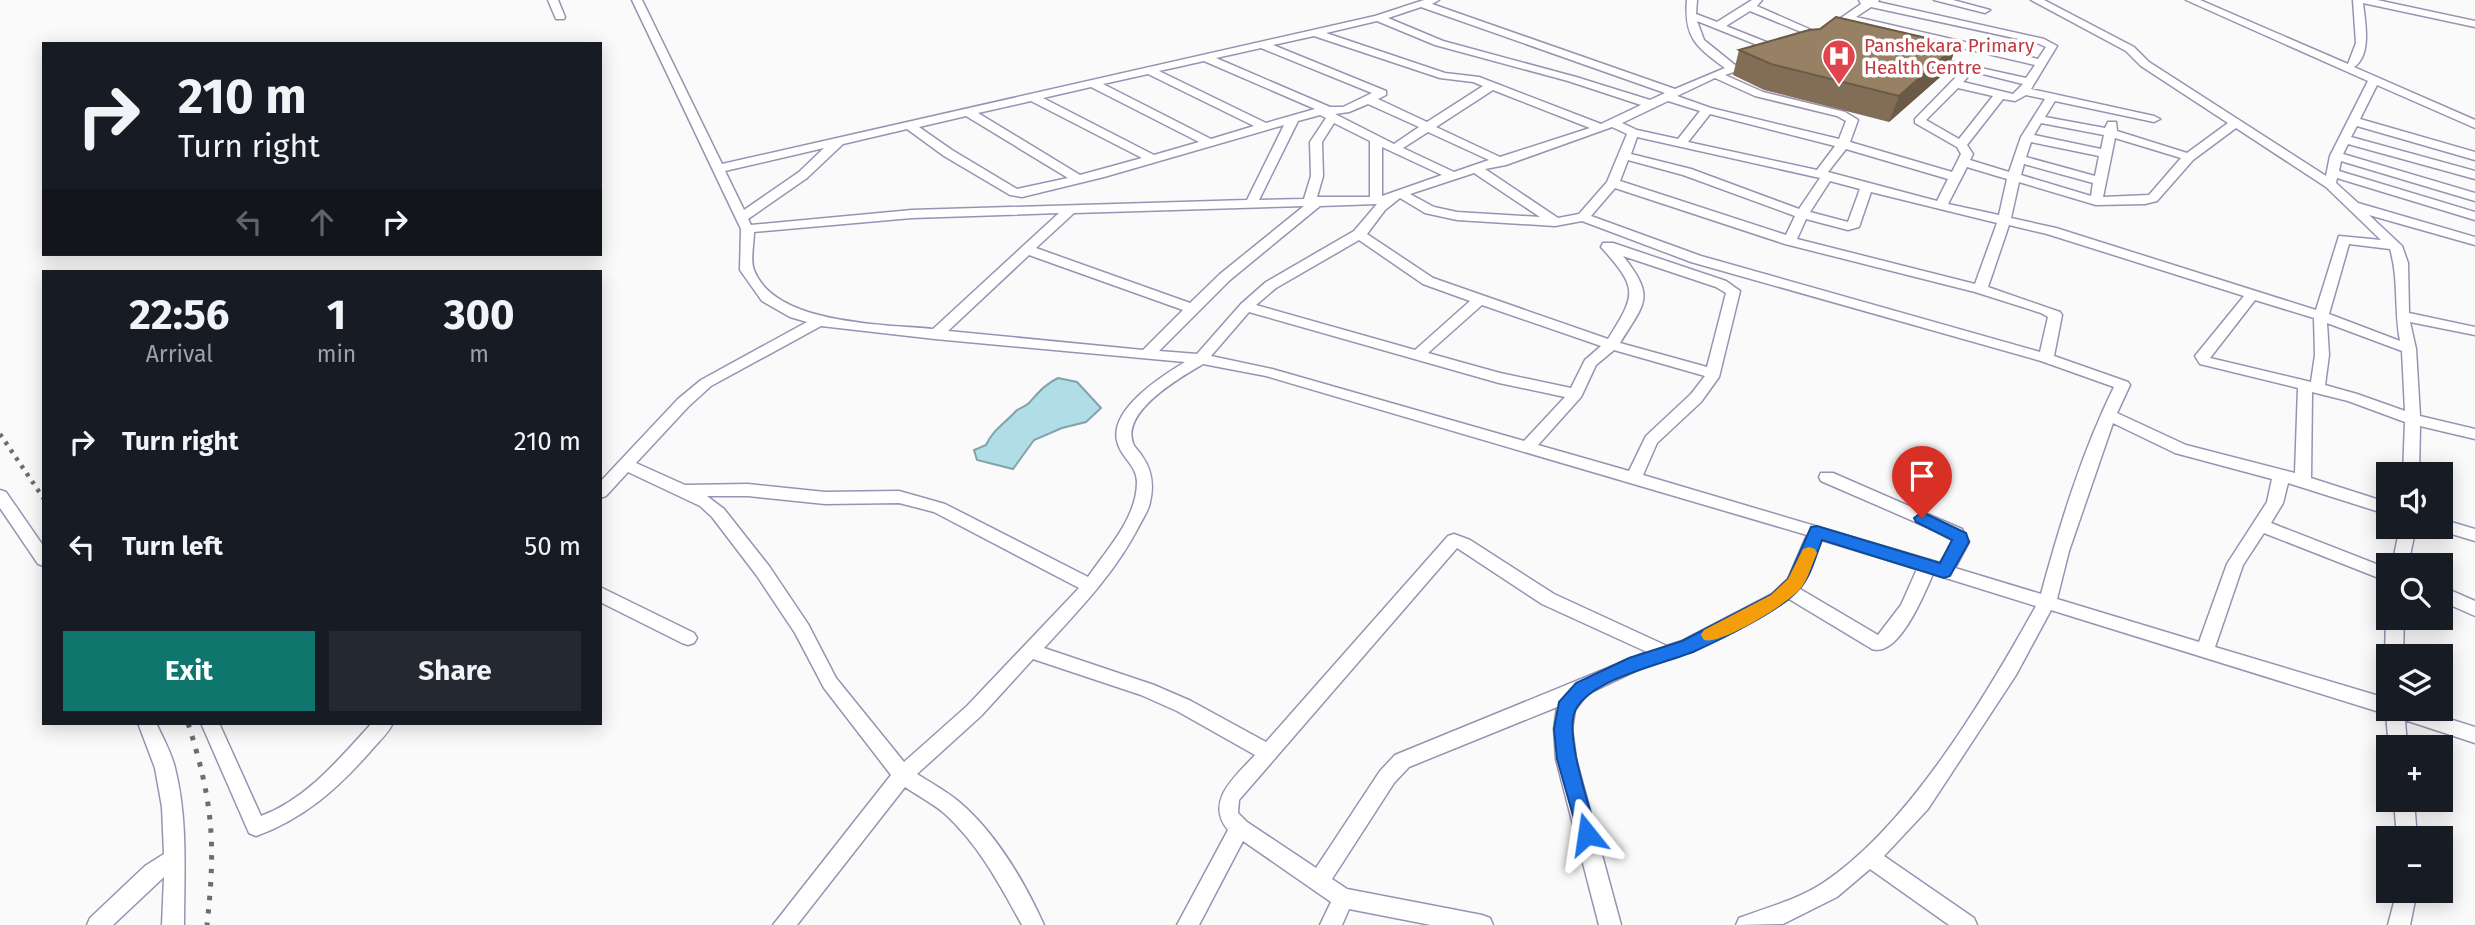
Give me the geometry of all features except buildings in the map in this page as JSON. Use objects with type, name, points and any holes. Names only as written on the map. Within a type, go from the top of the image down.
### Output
[{"type":"street","points":[[553,0],[560,17]]},
{"type":"street","points":[[637,0],[744,224],[747,270],[767,298],[794,314],[819,321],[935,335],[1201,359],[1333,389],[1817,532],[2376,703]]},
{"type":"street","points":[[1692,0],[1691,28],[1695,37],[1734,69]]},
{"type":"street","points":[[1939,0],[1985,10]]},
{"type":"street","points":[[2036,0],[2130,49],[2145,64],[2331,178],[2475,216]]},
{"type":"street","points":[[2191,0],[2475,124]]},
{"type":"street","points":[[2205,0],[2475,117]]},
{"type":"street","points":[[2353,64],[2361,43],[2358,0]]},
{"type":"street","points":[[2364,0],[2475,24]]},
{"type":"street","points":[[744,224],[912,214],[1381,200],[1607,126],[1715,74],[1795,50],[1828,35],[1866,1],[2048,43],[2052,47],[2026,86],[2012,99],[1956,85]]},
{"type":"street","points":[[718,169],[1316,33],[1428,2],[1476,25],[1600,64],[1707,110],[1843,144],[1955,177]]},
{"type":"street","points":[[1718,26],[1755,4],[1828,35]]},
{"type":"street","points":[[1690,15],[1795,50]]},
{"type":"street","points":[[1378,18],[1439,43],[1572,79],[1653,105]]},
{"type":"street","points":[[1848,18],[2040,63]]},
{"type":"street","points":[[1959,24],[1960,44]]},
{"type":"street","points":[[1316,33],[1444,76],[1467,77],[1607,126],[1824,175],[2076,238],[2321,316],[2409,348]]},
{"type":"street","points":[[910,126],[948,153],[1017,193],[1078,179],[1263,126],[1339,111],[1382,93],[1263,45]]},
{"type":"street","points":[[1916,55],[1968,67],[2052,97],[2154,119]]},
{"type":"street","points":[[1206,58],[1326,113],[1455,177]]},
{"type":"street","points":[[1941,206],[1967,154],[1961,145],[1919,121],[1956,85],[1968,67]]},
{"type":"street","points":[[1150,71],[1263,126]]},
{"type":"street","points":[[1715,74],[1759,94],[1849,117],[1852,122],[1843,144],[1802,214],[1790,241]]},
{"type":"street","points":[[2374,80],[2336,156],[2331,178],[2351,205],[2395,246],[2401,263],[2402,316],[2409,348],[2413,419],[2411,462]]},
{"type":"street","points":[[1093,84],[1208,142]]},
{"type":"street","points":[[1395,148],[1492,86]]},
{"type":"street","points":[[1961,145],[1999,96]]},
{"type":"street","points":[[1032,97],[1151,158]]},
{"type":"street","points":[[1980,289],[2004,220],[2026,137],[2052,97]]},
{"type":"street","points":[[1370,100],[1502,162]]},
{"type":"street","points":[[1680,144],[1707,110]]},
{"type":"street","points":[[2096,201],[2112,133],[2112,111]]},
{"type":"street","points":[[968,112],[1078,179]]},
{"type":"street","points":[[1146,355],[1236,268],[1314,201],[1317,176],[1316,142],[1326,113]]},
{"type":"street","points":[[1252,202],[1293,119]]},
{"type":"street","points":[[2036,119],[2112,133],[2189,157]]},
{"type":"street","points":[[2354,121],[2475,156]]},
{"type":"street","points":[[1963,162],[2013,179],[2096,201],[2119,203],[2153,198],[2189,157],[2236,122]]},
{"type":"street","points":[[1583,218],[1614,183],[1633,133]]},
{"type":"street","points":[[2026,137],[2106,155]]},
{"type":"street","points":[[2344,139],[2475,174]]},
{"type":"street","points":[[784,925],[903,775],[974,710],[1091,586],[1125,537],[1142,504],[1145,480],[1139,463],[1125,444],[1124,428],[1136,408],[1160,384],[1201,359],[1246,307],[1271,285],[1359,234],[1381,200],[1376,140]]},
{"type":"street","points":[[744,224],[803,176],[838,142]]},
{"type":"street","points":[[1626,156],[1698,176],[1802,214],[1851,226],[1867,187]]},
{"type":"street","points":[[2336,156],[2475,197]]},
{"type":"street","points":[[2021,159],[2099,181]]},
{"type":"street","points":[[1478,170],[1555,222]]},
{"type":"street","points":[[1614,183],[1790,241],[1980,289],[2053,312],[2046,358]]},
{"type":"street","points":[[1400,193],[1430,210],[1457,216],[1555,222],[1583,218],[1696,259],[2046,358],[2120,382],[2124,389],[2108,415],[2061,551],[2047,602],[2010,670],[1921,803],[1869,857],[1830,890],[1780,921],[1747,925]]},
{"type":"street","points":[[2351,205],[2475,241]]},
{"type":"street","points":[[935,335],[1071,209]]},
{"type":"street","points":[[1528,447],[1576,394],[1590,363],[1611,345],[1631,315],[1637,293],[1634,279],[1608,247],[1609,227]]},
{"type":"street","points":[[1359,234],[1428,281],[1611,345],[1713,373]]},
{"type":"street","points":[[2303,481],[2311,387],[2322,355],[2319,327],[2344,239],[2395,246]]},
{"type":"street","points":[[1608,247],[1721,284],[1733,291],[1713,373],[1696,398],[1651,440],[1634,477]]},
{"type":"street","points":[[1026,249],[1193,309]]},
{"type":"street","points":[[2252,295],[2202,359],[2475,434]]},
{"type":"street","points":[[1418,355],[1480,300]]},
{"type":"street","points":[[1246,307],[1499,378],[1576,394]]},
{"type":"street","points":[[2402,316],[2475,331]]},
{"type":"street","points":[[602,490],[682,403],[706,383],[819,321]]},
{"type":"street","points":[[2108,415],[2181,449],[2303,481],[2376,505]]},
{"type":"street","points":[[626,465],[683,490],[706,502],[718,513],[764,572],[802,629],[830,682],[903,775],[950,806],[968,824],[1001,867],[1033,925]]},
{"type":"street","points":[[2205,651],[2235,564],[2275,503],[2281,476]]},
{"type":"street","points":[[1788,590],[1878,644],[1888,638],[1919,589],[1961,542],[1956,533],[1827,477]]},
{"type":"street","points":[[683,490],[748,490],[825,498],[915,499],[939,508],[1091,586]]},
{"type":"street","points":[[0,496],[42,557]]},
{"type":"street","points":[[2260,525],[2376,571]]},
{"type":"street","points":[[2453,529],[2475,535]]},
{"type":"street","points":[[1318,883],[1387,777],[1402,761],[1583,688],[1636,663],[1708,636],[1778,599],[1795,583],[1817,532]]},
{"type":"street","points":[[1482,925],[1343,898],[1240,828],[1228,817],[1227,808],[1231,796],[1454,540],[1548,599],[1666,653]]},
{"type":"street","points":[[602,595],[688,638]]},
{"type":"street","points":[[2453,599],[2475,609]]},
{"type":"street","points":[[1030,651],[1147,690],[1184,706],[1267,752]]},
{"type":"street","points":[[1583,688],[1566,707],[1563,729],[1566,759],[1610,925]]},
{"type":"street","points":[[2432,721],[2475,735]]},
{"type":"street","points":[[148,725],[164,766],[171,802],[175,858],[173,925]]},
{"type":"street","points":[[211,725],[256,827],[272,822],[307,801],[382,725]]},
{"type":"street","points":[[1188,925],[1240,828]]},
{"type":"street","points":[[1869,857],[1966,925]]},
{"type":"street","points":[[98,925],[152,873],[175,858]]},
{"type":"street","points":[[1331,925],[1343,898]]},
{"type":"street","points":[[2399,925],[2404,903]]},
{"type":"water","points":[[1058,378],[1077,382],[1101,408],[1086,422],[1062,428],[1034,440],[1013,469],[977,460],[974,450],[986,445],[995,431],[1016,411]]},
{"type":"railway","points":[[0,434],[42,496]]},
{"type":"railway","points":[[189,725],[203,776],[210,823],[212,846],[207,925]]},
{"type":"slow traffic","points":[[1710,635],[1778,599],[1795,583],[1809,553]]},
{"type":"place","name":"Panshekara Primary Health Centre","points":[[1839,86]]},
{"type":"route","points":[[1587,834],[1566,759],[1563,729],[1566,707],[1583,688],[1636,663],[1688,646],[1778,599],[1795,583],[1817,532],[1944,571],[1961,542],[1960,537],[1922,518]]}]
